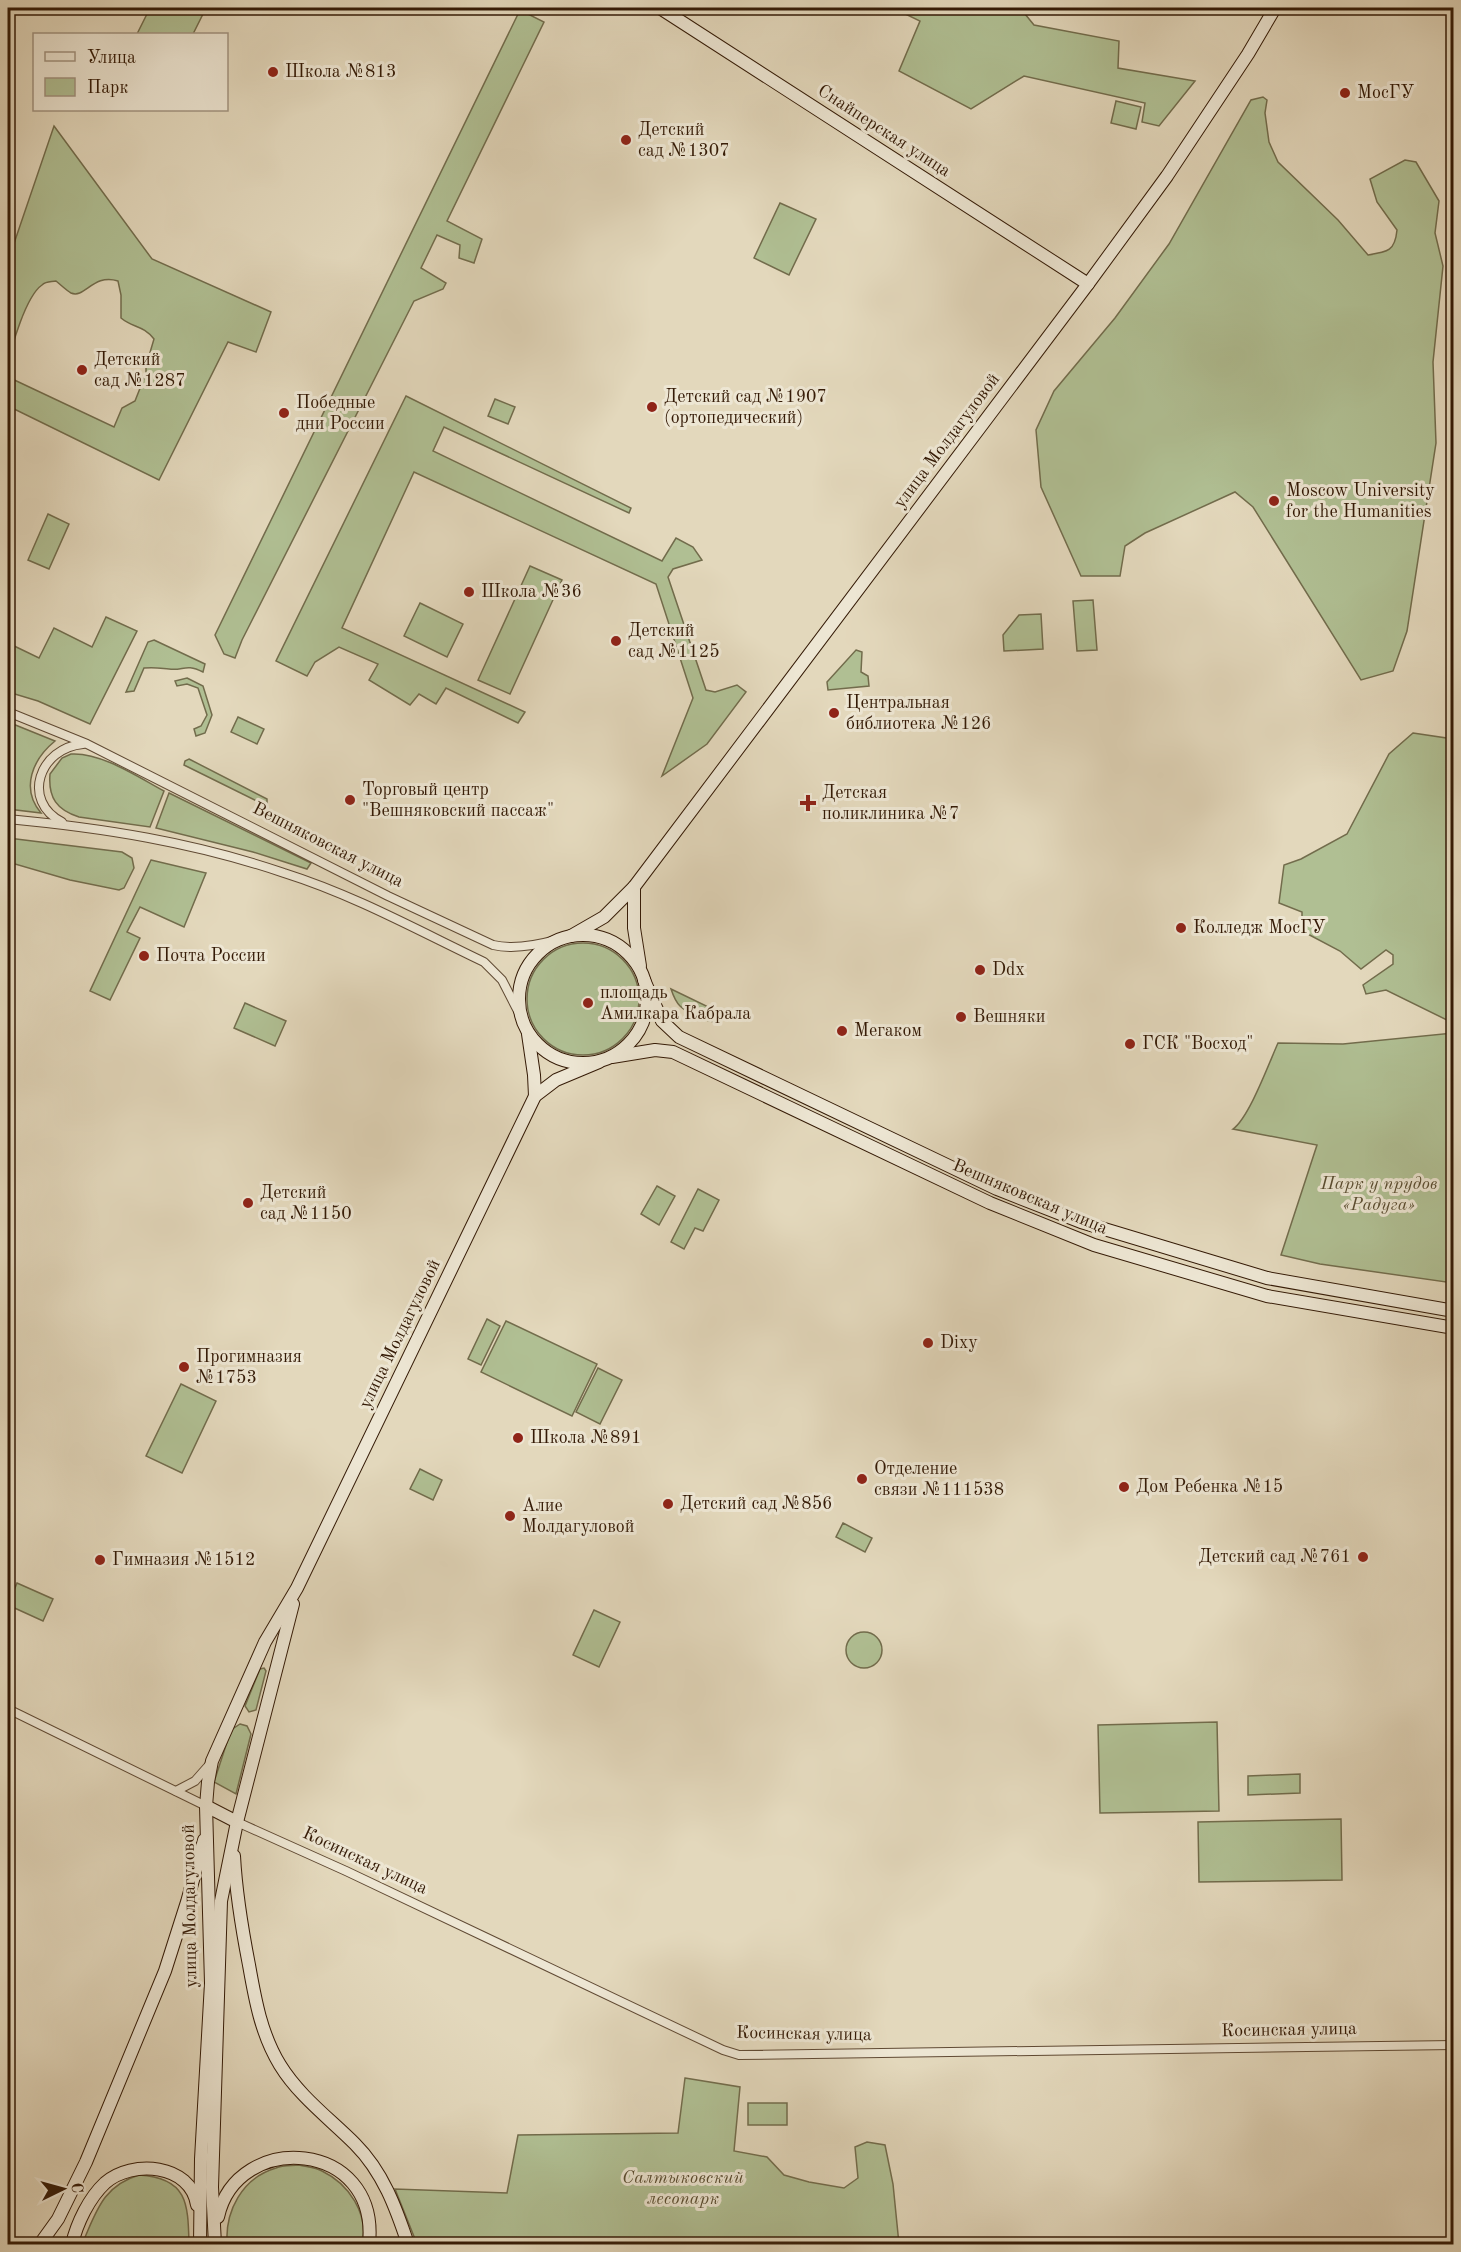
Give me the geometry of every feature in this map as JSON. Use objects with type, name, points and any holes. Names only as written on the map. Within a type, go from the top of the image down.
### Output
[{"type":"main road","name":"Снайперская улица","points":[[660,8],[1088,284]]},
{"type":"main road","name":"улица Молдагуловой","points":[[565,937],[604,917],[634,887],[1167,176],[1248,54],[1275,8]]},
{"type":"main road","points":[[527,1030],[545,1051],[560,1059],[578,1063],[598,1062],[612,1057],[630,1043],[639,1031],[645,1014],[646,999],[634,928],[634,887]]},
{"type":"main road","points":[[535,1096],[527,1030],[519,998],[523,977],[530,962],[542,949],[565,937],[594,935],[608,939],[623,948],[634,960],[642,975]]},
{"type":"main road","name":"Вешняковская улица","points":[[642,975],[662,1021],[679,1037],[957,1170],[1031,1202],[1081,1222],[1267,1278],[1454,1311]]},
{"type":"main road","name":"Вешняковская улица","points":[[612,1057],[646,1051],[673,1052],[950,1184],[1023,1217],[1094,1245],[1267,1296],[1454,1328]]},
{"type":"main road","name":"улица Молдагуловой","points":[[200,2244],[201,2159],[211,1983],[206,1806],[212,1761],[259,1655],[297,1588],[535,1096],[556,1080],[598,1062]]},
{"type":"main road","name":"улица Молдагуловой","points":[[215,2239],[212,2187],[220,1915],[224,1882],[237,1822],[297,1588]]},
{"type":"main road","points":[[259,1655],[269,1654],[276,1659],[277,1663]]},
{"type":"main road","name":"Косинская улица","points":[[206,1806],[237,1822]]},
{"type":"main road","points":[[40,2244],[58,2219],[86,2162],[165,1971],[207,1830]]},
{"type":"main road","points":[[233,1840],[242,1927],[257,2008],[267,2040],[280,2065],[293,2083],[357,2146],[377,2173],[392,2199],[408,2244]]},
{"type":"main road","points":[[215,2239],[220,2206],[238,2179],[273,2161],[294,2157],[316,2159],[333,2166],[361,2193],[369,2210],[371,2230],[369,2244]]},
{"type":"main road","points":[[72,2244],[94,2196],[106,2182],[135,2169],[149,2168],[165,2171],[190,2187],[196,2199],[200,2227]]},
{"type":"street","name":"Вешняковская улица","points":[[8,712],[87,744],[388,896],[493,945],[526,946],[565,937]]},
{"type":"street","name":"Вешняковская улица","points":[[72,825],[60,821],[49,813],[43,802],[40,788],[42,772],[49,759],[62,749],[87,744]]},
{"type":"street","name":"Вешняковская улица","points":[[8,819],[72,825],[183,844],[322,886],[484,962],[502,980],[522,1017]]},
{"type":"street","points":[[950,1184],[956,1185],[961,1181],[961,1174],[957,1170]]},
{"type":"street","points":[[1023,1217],[1019,1212],[1020,1206],[1024,1202],[1031,1202]]},
{"type":"street","name":"Косинская улица","points":[[8,1708],[206,1806]]},
{"type":"street","points":[[176,1791],[195,1781],[212,1761]]},
{"type":"street","name":"Косинская улица","points":[[237,1822],[368,1881],[723,2050],[739,2055],[1454,2045]]},
{"type":"green space","points":[[150,8],[206,8],[194,33],[138,33]]},
{"type":"green space","points":[[893,8],[1026,8],[1025,14],[1034,25],[1119,41],[1118,68],[1195,81],[1159,126],[1142,122],[1145,103],[1024,76],[971,109],[899,71],[920,21]]},
{"type":"green space","points":[[520,10],[544,22],[447,221],[482,239],[474,263],[459,258],[460,245],[437,235],[421,268],[446,283],[443,289],[414,301],[242,640],[235,658],[224,654],[215,635]]},
{"type":"green space","points":[[1263,97],[1267,100],[1265,113],[1269,142],[1278,162],[1338,220],[1368,255],[1389,249],[1394,242],[1397,230],[1377,202],[1370,179],[1405,160],[1416,162],[1439,201],[1435,233],[1443,266],[1433,362],[1436,443],[1407,631],[1393,671],[1361,680],[1253,507],[1235,492],[1145,533],[1125,546],[1120,576],[1081,576],[1041,487],[1036,430],[1054,391],[1115,318],[1169,244],[1251,100]]},
{"type":"green space","points":[[1116,101],[1141,107],[1136,129],[1111,123]]},
{"type":"green space","points":[[54,126],[152,259],[271,312],[256,352],[228,342],[159,480],[8,406],[8,377],[114,427],[122,408],[135,401],[146,373],[154,339],[146,331],[121,318],[121,295],[118,281],[102,280],[76,294],[71,293],[56,281],[48,282],[36,291],[25,310],[8,366],[8,261]]},
{"type":"green space","points":[[780,203],[816,219],[789,275],[754,258]]},
{"type":"green space","points":[[406,396],[631,508],[629,513],[444,427],[433,451],[662,561],[676,538],[693,547],[702,560],[673,569],[668,577],[706,690],[715,692],[737,685],[746,692],[707,744],[662,776],[693,698],[656,584],[414,472],[342,628],[525,712],[518,723],[446,688],[436,704],[419,694],[410,705],[369,680],[378,664],[339,647],[315,662],[307,676],[276,661]]},
{"type":"green space","points":[[495,399],[515,407],[508,424],[488,416]]},
{"type":"green space","points":[[48,514],[69,524],[49,569],[28,560]]},
{"type":"green space","points":[[530,566],[562,580],[510,694],[478,680]]},
{"type":"green space","points":[[1093,600],[1097,650],[1077,651],[1073,601]]},
{"type":"green space","points":[[420,603],[463,624],[447,657],[404,636]]},
{"type":"green space","points":[[1041,614],[1043,649],[1004,651],[1003,635],[1019,615]]},
{"type":"green space","points":[[106,617],[137,631],[90,724],[38,701],[8,692],[8,643],[39,658],[54,628],[92,647]]},
{"type":"green space","points":[[154,640],[205,664],[203,672],[188,668],[144,668],[134,691],[126,692],[148,642]]},
{"type":"green space","points":[[856,650],[862,652],[861,672],[868,676],[869,686],[828,690],[827,682]]},
{"type":"green space","points":[[187,678],[203,686],[212,715],[205,733],[196,736],[194,729],[201,726],[207,715],[198,688],[187,684],[177,686],[175,681]]},
{"type":"green space","points":[[238,717],[264,729],[257,744],[231,732]]},
{"type":"green space","points":[[8,722],[55,741],[35,765],[30,784],[31,794],[41,813],[8,809],[8,784],[14,754]]},
{"type":"green space","points":[[1413,733],[1453,739],[1453,1023],[1386,990],[1366,994],[1363,985],[1393,964],[1393,955],[1386,950],[1361,969],[1340,951],[1302,931],[1302,912],[1279,903],[1284,865],[1301,859],[1347,834],[1389,754]]},
{"type":"green space","points":[[71,754],[83,754],[107,761],[164,791],[150,827],[79,817],[60,807],[52,796],[50,774],[62,758]]},
{"type":"green space","points":[[189,759],[267,799],[267,806],[184,765]]},
{"type":"green space","points":[[169,793],[311,863],[307,869],[253,852],[156,828]]},
{"type":"green space","points":[[8,838],[122,852],[132,858],[134,868],[124,888],[119,890],[70,880],[8,862]]},
{"type":"green space","points":[[151,860],[206,873],[184,927],[140,907],[127,932],[140,938],[110,1000],[90,991]]},
{"type":"green space","points":[[583,943],[604,948],[622,960],[634,978],[639,999],[634,1020],[622,1038],[604,1050],[583,1055],[562,1050],[544,1038],[532,1020],[527,999],[532,978],[544,960],[562,948]]},
{"type":"green space","points":[[671,989],[723,1014],[720,1021],[705,1020],[688,1012],[677,1002]]},
{"type":"green space","points":[[245,1003],[286,1021],[275,1046],[234,1028]]},
{"type":"green space","name":"Парк у прудов «Радуга»","points":[[1453,1033],[1453,1283],[1320,1264],[1281,1255],[1317,1145],[1233,1129],[1246,1114],[1278,1043],[1343,1044]]},
{"type":"green space","points":[[657,1186],[675,1196],[659,1225],[641,1214]]},
{"type":"green space","points":[[698,1189],[719,1200],[703,1231],[695,1228],[684,1249],[671,1242]]},
{"type":"green space","points":[[487,1319],[500,1326],[481,1365],[468,1359]]},
{"type":"green space","points":[[506,1321],[597,1364],[572,1416],[481,1372]]},
{"type":"green space","points":[[598,1368],[622,1380],[600,1424],[576,1412]]},
{"type":"green space","points":[[181,1384],[216,1401],[182,1473],[146,1456]]},
{"type":"green space","points":[[420,1469],[442,1480],[433,1500],[410,1489]]},
{"type":"green space","points":[[843,1523],[872,1538],[865,1552],[836,1537]]},
{"type":"green space","points":[[17,1583],[53,1599],[43,1621],[8,1605]]},
{"type":"green space","points":[[594,1610],[620,1622],[599,1667],[573,1655]]},
{"type":"green space","points":[[864,1632],[877,1637],[882,1650],[877,1663],[864,1668],[851,1663],[846,1650],[851,1637]]},
{"type":"green space","points":[[264,1668],[266,1671],[256,1710],[249,1712],[245,1706],[260,1669]]},
{"type":"green space","points":[[1217,1722],[1219,1811],[1100,1813],[1098,1725]]},
{"type":"green space","points":[[240,1724],[247,1726],[251,1734],[236,1794],[214,1782],[231,1730]]},
{"type":"green space","points":[[1300,1774],[1300,1793],[1248,1795],[1248,1776]]},
{"type":"green space","points":[[1341,1819],[1342,1880],[1199,1882],[1198,1822]]},
{"type":"green space","name":"Салтыковский лесопарк","points":[[685,2078],[740,2087],[734,2151],[767,2157],[784,2175],[844,2188],[858,2178],[855,2147],[867,2142],[885,2145],[893,2184],[899,2244],[417,2244],[395,2189],[507,2193],[518,2135],[678,2133]]},
{"type":"green space","points":[[748,2103],[787,2103],[787,2125],[748,2125]]},
{"type":"green space","points":[[299,2165],[322,2171],[341,2184],[348,2192],[360,2211],[362,2244],[227,2244],[229,2220],[238,2197],[245,2188],[264,2173],[282,2166]]},
{"type":"green space","points":[[139,2175],[167,2181],[182,2196],[188,2217],[189,2244],[82,2244],[96,2211],[108,2193],[116,2186]]},
{"type":"place","name":"Школа №813","points":[[273,72]]},
{"type":"place","name":"МосГУ","points":[[1345,93]]},
{"type":"place","name":"Детский сад №1307","points":[[626,140]]},
{"type":"place","name":"Детский сад №1287","points":[[82,370]]},
{"type":"place","name":"Детский сад №1907 (ортопедический)","points":[[652,407]]},
{"type":"place","name":"Победные дни России","points":[[284,413]]},
{"type":"place","name":"Moscow University for the Humanities","points":[[1274,501]]},
{"type":"place","name":"Школа №36","points":[[469,592]]},
{"type":"place","name":"Детский сад №1125","points":[[616,641]]},
{"type":"place","name":"Центральная библиотека №126","points":[[834,713]]},
{"type":"place","name":"Торговый центр \"Вешняковский пассаж\"","points":[[350,800]]},
{"type":"place","name":"Детская поликлиника №7","points":[[808,803]]},
{"type":"place","name":"Колледж МосГУ","points":[[1181,928]]},
{"type":"place","name":"Почта России","points":[[144,956]]},
{"type":"place","name":"Ddx","points":[[980,970]]},
{"type":"place","name":"площадь Амилкара Кабрала","points":[[588,1003]]},
{"type":"place","name":"Вешняки","points":[[961,1017]]},
{"type":"place","name":"Мегаком","points":[[842,1031]]},
{"type":"place","name":"ГСК \"Восход\"","points":[[1130,1044]]},
{"type":"place","name":"Детский сад №1150","points":[[248,1203]]},
{"type":"place","name":"Dixy","points":[[928,1343]]},
{"type":"place","name":"Прогимназия №1753","points":[[184,1367]]},
{"type":"place","name":"Школа №891","points":[[518,1438]]},
{"type":"place","name":"Отделение связи №111538","points":[[862,1479]]},
{"type":"place","name":"Дом Ребенка №15","points":[[1124,1487]]},
{"type":"place","name":"Детский сад №856","points":[[668,1504]]},
{"type":"place","name":"Алие Молдагуловой","points":[[510,1516]]},
{"type":"place","name":"Детский сад №761","points":[[1363,1557]]},
{"type":"place","name":"Гимназия №1512","points":[[100,1560]]}]
